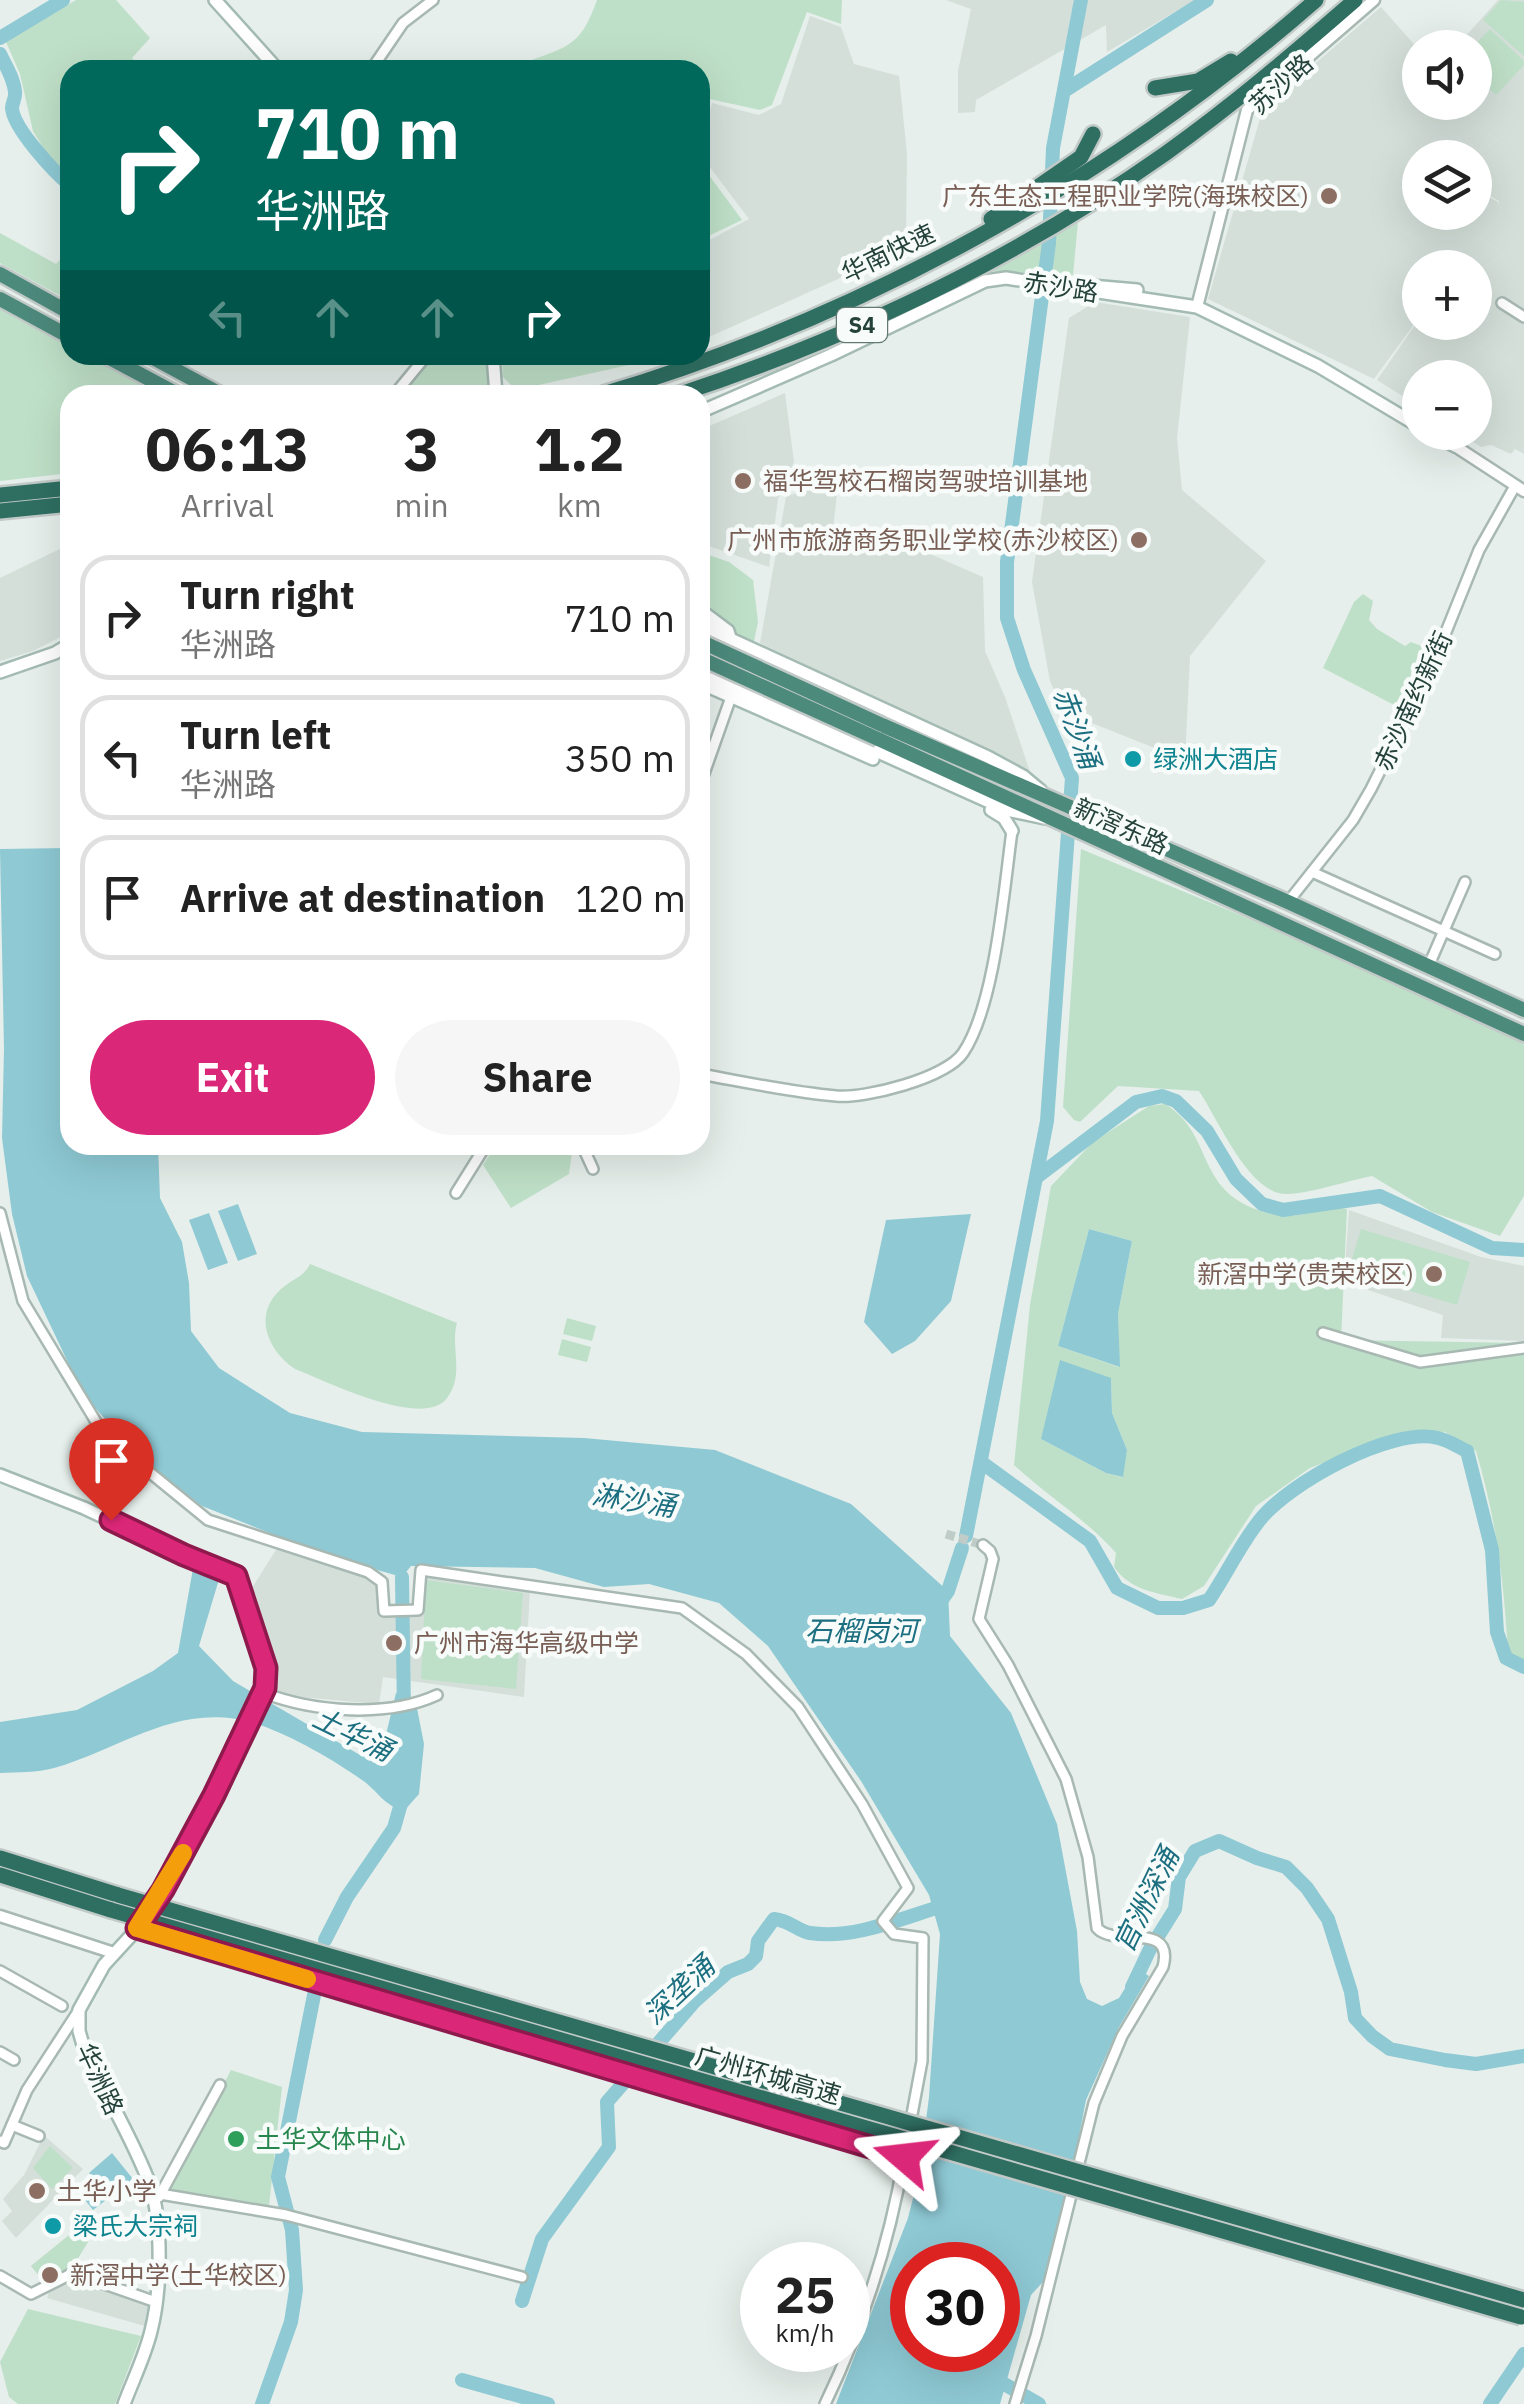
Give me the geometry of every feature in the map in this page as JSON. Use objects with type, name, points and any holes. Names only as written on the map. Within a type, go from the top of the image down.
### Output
[{"type":"highway","name":"华南快速","points":[[710,357],[759,340],[940,257],[1066,176],[1190,104],[1316,0]]},
{"type":"highway","name":"S4","points":[[703,385],[835,337],[957,279],[1038,234],[1196,130],[1355,0]]},
{"type":"highway","points":[[1155,88],[1198,81],[1289,23]]},
{"type":"highway","points":[[1066,176],[1084,154],[1093,134]]},
{"type":"highway","points":[[0,274],[60,307]]},
{"type":"highway","points":[[0,299],[60,331]]},
{"type":"highway","points":[[122,365],[160,385]]},
{"type":"highway","points":[[166,365],[204,385]]},
{"type":"highway","name":"华南快速","points":[[629,385],[687,365]]},
{"type":"highway","points":[[0,495],[60,489]]},
{"type":"highway","points":[[0,512],[60,505]]},
{"type":"highway","name":"新滘东路","points":[[710,636],[880,732],[1048,818],[1524,1034]]},
{"type":"highway","name":"新滘东路","points":[[710,662],[1096,817],[1524,1010]]},
{"type":"highway","name":"广州环城高速","points":[[0,1858],[115,1902]]},
{"type":"highway","name":"广州环城高速","points":[[0,1875],[115,1902],[1523,2313]]},
{"type":"main road","points":[[215,0],[269,60]]},
{"type":"main road","name":"赤沙路","points":[[710,408],[831,355],[985,280],[1006,278],[1198,304],[1333,374],[1402,416]]},
{"type":"main road","points":[[1198,304],[1338,368],[1402,408]]},
{"type":"main road","points":[[710,616],[732,640],[731,692]]},
{"type":"main road","points":[[710,634],[732,640],[988,757],[1023,776],[1048,797]]},
{"type":"main road","points":[[710,635],[718,638],[722,650],[710,665]]},
{"type":"main road","points":[[0,672],[60,650]]},
{"type":"main road","points":[[750,695],[739,681],[738,665],[747,657],[762,654]]},
{"type":"main road","points":[[710,678],[731,692],[997,813],[1010,823],[1012,831]]},
{"type":"main road","points":[[710,686],[750,695],[1021,815],[1048,818]]},
{"type":"main road","points":[[1012,831],[1021,815]]},
{"type":"main road","points":[[0,1474],[236,1576],[266,1668],[263,1695]]},
{"type":"main road","name":"华洲路","points":[[124,2404],[151,2333],[156,2302],[158,2199],[83,2044],[78,2032],[79,2010],[114,1953],[163,1890],[263,1695]]},
{"type":"street","points":[[377,60],[404,23],[433,0]]},
{"type":"street","name":"苏沙路","points":[[1198,304],[1246,110],[1374,0]]},
{"type":"street","points":[[1502,303],[1524,316]]},
{"type":"street","points":[[402,385],[419,365]]},
{"type":"street","points":[[1461,450],[1520,488]]},
{"type":"street","name":"赤沙南约新街","points":[[1288,902],[1372,790],[1431,669],[1479,550],[1520,488]]},
{"type":"street","points":[[710,755],[731,692]]},
{"type":"street","points":[[710,1076],[840,1097],[928,1078],[961,1056],[990,982],[1012,831]]},
{"type":"street","points":[[1312,872],[1495,954]]},
{"type":"street","points":[[1429,965],[1465,882]]},
{"type":"street","points":[[456,1194],[480,1155]]},
{"type":"street","points":[[587,1155],[594,1169]]},
{"type":"street","points":[[0,1213],[23,1301],[104,1435],[208,1520],[377,1577],[382,1582],[384,1611],[418,1610],[420,1570],[682,1608],[746,1654],[798,1707],[862,1804],[908,1888],[884,1921],[894,1934],[923,1938],[922,2061],[898,2196],[850,2352],[826,2404]]},
{"type":"street","points":[[1322,1333],[1420,1362],[1524,1348]]},
{"type":"street","points":[[983,1545],[993,1560],[979,1619],[1008,1665],[1066,1779],[1088,1857],[1097,1928],[1108,1936],[1148,1937],[1160,1945],[1165,1956],[1163,1967],[1122,2036],[1094,2103],[1036,2336],[1015,2404]]},
{"type":"street","points":[[263,1695],[331,1708],[387,1708],[419,1704],[437,1696]]},
{"type":"street","points":[[0,1916],[114,1953]]},
{"type":"street","points":[[137,1928],[904,2157]]},
{"type":"street","points":[[0,1971],[62,2006]]},
{"type":"street","points":[[2,2142],[27,2090],[79,2010]]},
{"type":"street","points":[[0,2052],[14,2060]]},
{"type":"street","points":[[220,2085],[158,2199],[286,2216],[522,2277]]},
{"type":"street","points":[[12,2125],[39,2136]]},
{"type":"street","points":[[0,2276],[31,2294],[73,2274],[156,2302]]},
{"type":"shaded area","points":[[946,0],[1195,0],[1107,52],[1106,25],[976,100],[975,112],[958,113],[958,71],[971,9]]},
{"type":"shaded area","name":"广东生态工程职业学院(海珠校区)","points":[[1498,0],[1524,0],[1524,454],[1515,449],[1511,454],[1492,445],[1492,360],[1402,360],[1402,396],[1377,380],[1405,340],[1492,340],[1492,250],[1402,250],[1402,340],[1374,379],[1208,299],[1263,108],[1381,7],[1402,31],[1402,120],[1492,120],[1492,30],[1471,30]]},
{"type":"shaded area","points":[[810,16],[841,27],[854,64],[899,76],[907,154],[906,237],[838,279],[710,337],[710,240],[749,219],[710,167],[712,103],[759,115],[781,104]]},
{"type":"shaded area","name":"广州市旅游商务职业学校(赤沙校区)","points":[[1095,302],[1190,317],[1177,438],[1182,490],[1266,561],[1190,656],[1185,760],[1064,712],[1050,681],[1032,582],[1069,318]]},
{"type":"shaded area","name":"福华驾校石榴岗驾驶培训基地","points":[[785,393],[794,462],[778,499],[769,567],[710,546],[710,426]]},
{"type":"shaded area","points":[[839,475],[833,530],[892,556],[898,540],[983,577],[985,651],[1030,772],[760,643],[786,497]]},
{"type":"shaded area","points":[[60,549],[60,637],[0,661],[0,578]]},
{"type":"shaded area","name":"新滘中学(贵荣校区)","points":[[1349,1210],[1481,1257],[1524,1266],[1524,1341],[1441,1338],[1443,1315],[1344,1282]]},
{"type":"shaded area","name":"广州市海华高级中学","points":[[279,1545],[368,1578],[377,1586],[380,1614],[420,1615],[423,1577],[530,1590],[524,1697],[383,1677],[379,1704],[289,1696],[270,1688],[247,1596]]},
{"type":"shaded area","name":"土华小学","points":[[41,2133],[83,2169],[16,2238],[2,2221],[12,2211],[3,2199],[24,2175]]},
{"type":"shaded area","name":"新滘中学(土华校区)","points":[[89,2219],[96,2229],[70,2271],[152,2304],[148,2327],[47,2298],[50,2289],[31,2266]]},
{"type":"green space","points":[[76,0],[116,0],[150,38],[132,58],[134,60],[60,60],[60,168],[53,164],[33,131],[20,74],[6,42]]},
{"type":"green space","points":[[597,0],[842,0],[841,24],[807,12],[772,105],[760,110],[710,99],[710,60],[532,60],[573,41],[586,26]]},
{"type":"green space","points":[[1501,0],[1524,2],[1524,56],[1483,20]]},
{"type":"green space","points":[[1492,31],[1524,61],[1496,95],[1492,91]]},
{"type":"green space","points":[[710,177],[742,220],[710,235]]},
{"type":"green space","points":[[1078,222],[1073,275],[991,271],[997,265]]},
{"type":"green space","points":[[0,233],[56,264],[60,260],[60,296],[0,263]]},
{"type":"green space","points":[[0,307],[60,340],[60,365],[108,365],[145,385],[60,385],[60,474],[0,481]]},
{"type":"green space","points":[[425,365],[486,365],[489,383],[489,385],[409,385]]},
{"type":"green space","points":[[502,365],[629,365],[539,385],[511,385],[503,377]]},
{"type":"green space","points":[[710,555],[729,562],[753,580],[758,622],[753,646],[710,613]]},
{"type":"green space","points":[[1363,594],[1373,601],[1369,620],[1377,629],[1405,646],[1411,642],[1424,647],[1396,706],[1323,668],[1354,602]]},
{"type":"green space","points":[[1081,849],[1250,919],[1524,1042],[1524,1196],[1500,1236],[1432,1212],[1372,1176],[1297,1193],[1273,1191],[1248,1170],[1199,1091],[1118,1086],[1080,1122],[1074,1120],[1063,1107]]},
{"type":"green space","points":[[1165,1104],[1182,1117],[1218,1181],[1250,1207],[1287,1216],[1347,1209],[1341,1340],[1524,1343],[1524,1659],[1514,1659],[1508,1652],[1498,1550],[1476,1451],[1445,1432],[1410,1431],[1310,1468],[1256,1506],[1204,1586],[1182,1599],[1144,1589],[1120,1575],[1114,1567],[1116,1553],[1014,1465],[1030,1305],[1051,1186],[1093,1142],[1149,1106]],"holes":[[[1089,1229],[1132,1241],[1118,1314],[1119,1367],[1058,1346]],[[1111,1378],[1112,1413],[1127,1450],[1122,1477],[1106,1473],[1041,1439]]]},
{"type":"green space","points":[[490,1155],[572,1155],[569,1174],[511,1208],[483,1165]]},
{"type":"green space","points":[[1361,1229],[1470,1262],[1457,1305],[1348,1272]]},
{"type":"green space","points":[[310,1264],[457,1323],[455,1380],[447,1398],[435,1406],[417,1409],[397,1406],[328,1383],[285,1361],[267,1332],[267,1310],[281,1289]]},
{"type":"green space","points":[[567,1318],[596,1326],[592,1341],[563,1334]]},
{"type":"green space","points":[[562,1339],[591,1347],[587,1362],[558,1355]]},
{"type":"green space","points":[[426,1580],[523,1593],[516,1689],[421,1679]]},
{"type":"green space","name":"土华文体中心","points":[[231,2070],[282,2087],[269,2206],[168,2191]]},
{"type":"green space","points":[[50,2146],[73,2168],[52,2189],[33,2168]]},
{"type":"green space","points":[[89,2219],[96,2229],[70,2271],[45,2283],[31,2266]]},
{"type":"green space","points":[[28,2309],[141,2336],[115,2404],[18,2404],[9,2397],[0,2362]]},
{"type":"water","name":"石榴岗河","points":[[60,848],[60,1155],[158,1155],[160,1198],[182,1242],[191,1331],[219,1368],[290,1413],[362,1432],[584,1438],[715,1450],[851,1504],[948,1591],[950,1636],[1011,1713],[1057,1824],[1077,1931],[1080,1982],[1087,1999],[1102,2006],[1119,1998],[1137,1969],[1149,1976],[1119,2027],[1086,2100],[1053,2271],[1031,2295],[1020,2334],[1020,2242],[899,2242],[919,2175],[929,2097],[940,1934],[929,1895],[861,1781],[768,1646],[719,1603],[649,1584],[604,1587],[535,1568],[411,1566],[402,1577],[328,1556],[202,1506],[144,1463],[83,1394],[27,1276],[12,1214],[2,1138],[0,849]]},
{"type":"water","points":[[238,1204],[257,1254],[238,1261],[218,1211]]},
{"type":"water","points":[[209,1213],[228,1263],[208,1270],[189,1220]]},
{"type":"water","points":[[971,1214],[951,1301],[915,1341],[892,1354],[864,1322],[886,1220]]},
{"type":"water","points":[[1089,1229],[1132,1241],[1118,1314],[1120,1367],[1058,1346]]},
{"type":"water","points":[[1060,1360],[1111,1378],[1112,1413],[1127,1450],[1123,1477],[1106,1473],[1041,1439]]},
{"type":"water","points":[[194,1563],[220,1576],[199,1646],[233,1681],[360,1755],[384,1743],[396,1693],[415,1698],[424,1744],[419,1794],[404,1811],[312,1749],[260,1725],[232,1718],[179,1721],[54,1768],[0,1773],[0,1722],[77,1710],[153,1671],[178,1653]]},
{"type":"water","points":[[112,2153],[133,2179],[93,2210],[78,2191],[93,2178],[89,2173]]},
{"type":"water","name":"石榴岗河","points":[[890,2264],[890,2372],[1009,2372],[1000,2404],[836,2404],[848,2372],[870,2372],[870,2316]]},
{"type":"waterway","points":[[0,38],[63,0]]},
{"type":"waterway","name":"赤沙涌","points":[[966,1536],[1047,1121],[1072,778],[1024,670],[1007,618],[1007,562],[1049,243],[1053,148],[1081,0]]},
{"type":"waterway","points":[[1064,91],[1207,0]]},
{"type":"waterway","points":[[0,54],[13,82],[14,117],[60,175]]},
{"type":"waterway","points":[[1037,1177],[1136,1102],[1162,1096],[1176,1101],[1207,1131],[1236,1179],[1262,1204],[1283,1210],[1380,1196],[1492,1248],[1524,1250]]},
{"type":"waterway","points":[[981,1462],[1090,1541],[1117,1588],[1158,1608],[1183,1608],[1209,1600],[1259,1521],[1316,1475],[1395,1441],[1418,1437],[1445,1440],[1467,1451],[1492,1550],[1497,1632],[1506,1658],[1524,1667]]},
{"type":"waterway","name":"赤沙涌","points":[[937,1607],[948,1591],[962,1548]]},
{"type":"waterway","points":[[402,1577],[404,1712]]},
{"type":"waterway","points":[[325,1940],[347,1897],[394,1828],[404,1793]]},
{"type":"waterway","name":"官洲深涌","points":[[1132,1987],[1175,1909],[1179,1877],[1195,1851],[1219,1841],[1286,1867],[1307,1888],[1328,1919],[1355,2018],[1390,2049],[1476,2064],[1524,2056]]},
{"type":"waterway","name":"深垄涌","points":[[522,2301],[542,2239],[609,2147],[607,2102],[695,2001],[728,1972],[756,1956],[758,1941],[774,1919],[810,1933],[845,1933],[949,1904]]},
{"type":"waterway","points":[[262,2404],[291,2322],[296,2290],[292,2230],[278,2177],[315,1990]]},
{"type":"waterway","points":[[1490,2404],[1524,2354]]},
{"type":"waterway","points":[[992,2377],[1039,2404]]},
{"type":"waterway","points":[[462,2380],[548,2404]]},
{"type":"tunnel","points":[[946,1534],[983,1545]]},
{"type":"slow traffic","points":[[183,1853],[137,1928],[307,1979]]},
{"type":"place","name":"广东生态工程职业学院(海珠校区)","points":[[1329,196]]},
{"type":"place","name":"福华驾校石榴岗驾驶培训基地","points":[[743,481]]},
{"type":"place","name":"广州市旅游商务职业学校(赤沙校区)","points":[[1139,540]]},
{"type":"place","name":"绿洲大酒店","points":[[1133,759]]},
{"type":"place","name":"新滘中学(贵荣校区)","points":[[1434,1274]]},
{"type":"place","name":"广州市海华高级中学","points":[[394,1643]]},
{"type":"place","name":"土华文体中心","points":[[236,2139]]},
{"type":"place","name":"土华小学","points":[[37,2191]]},
{"type":"place","name":"梁氏大宗祠","points":[[53,2226]]},
{"type":"place","name":"新滘中学(土华校区)","points":[[50,2275]]},
{"type":"route","points":[[111,1520],[236,1576],[266,1668],[265,1688],[247,1730],[163,1890],[137,1928],[904,2157]]},
{"type":"water label","name":"淋沙涌","points":[[634,1500]]},
{"type":"water label","name":"土华涌","points":[[353,1734]]}]
